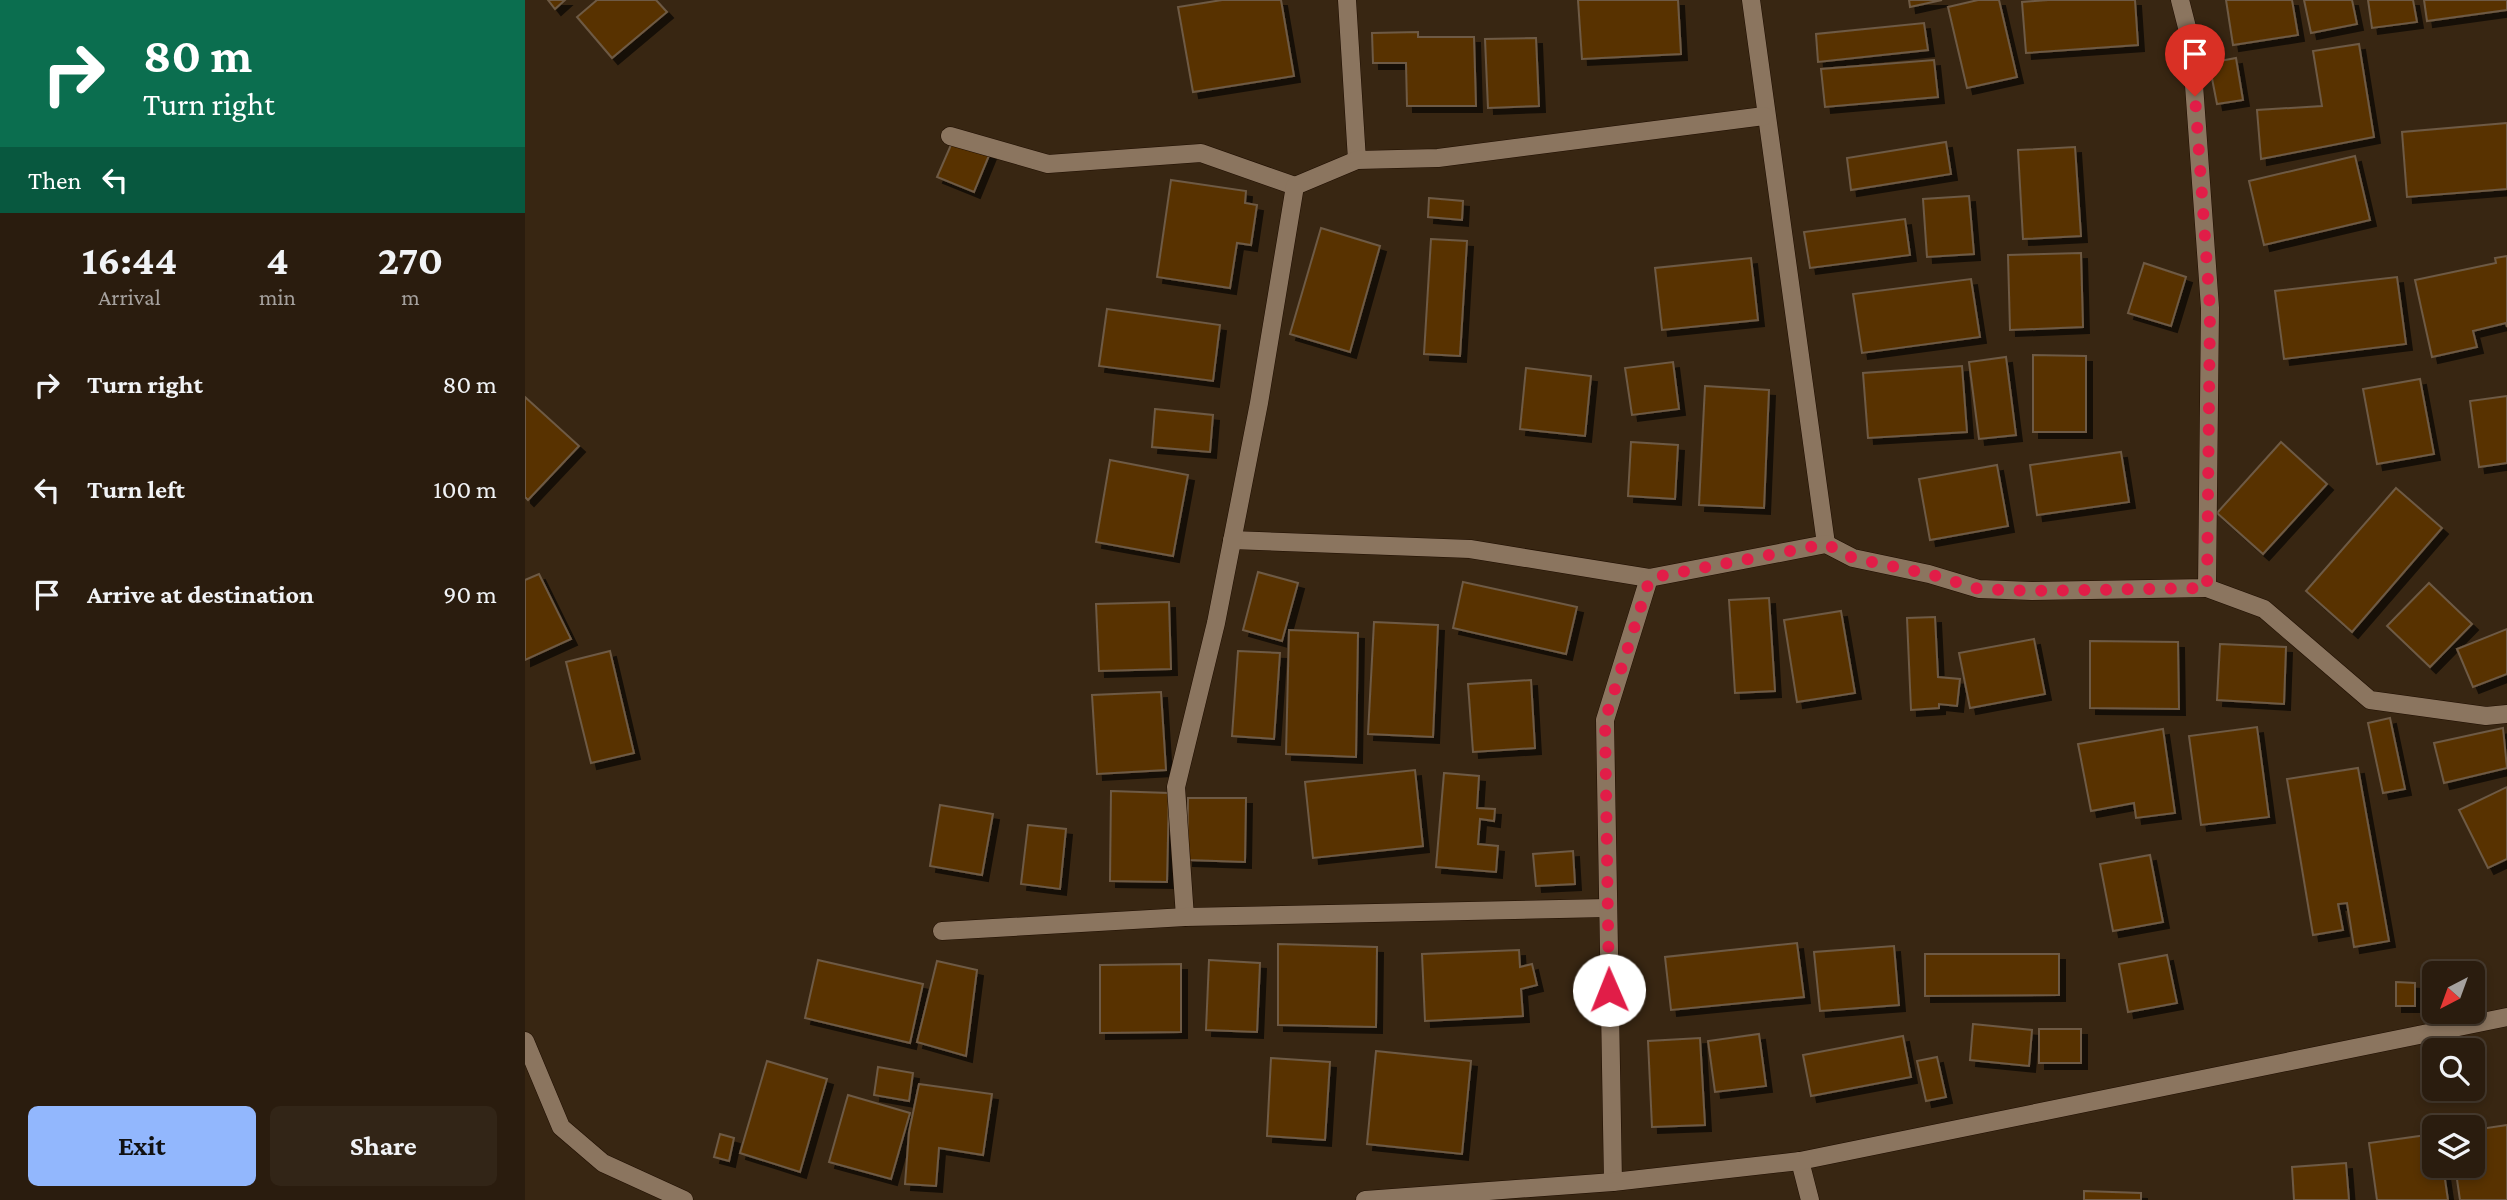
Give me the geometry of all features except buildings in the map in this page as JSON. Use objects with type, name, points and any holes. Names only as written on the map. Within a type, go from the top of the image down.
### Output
[{"type":"street","points":[[1347,0],[1357,160]]},
{"type":"street","points":[[1751,0],[1826,544]]},
{"type":"street","points":[[2180,0],[2191,43],[2210,309],[2207,588]]},
{"type":"street","points":[[950,136],[1048,164],[1201,153],[1296,186],[1357,160],[1438,158],[1765,116]]},
{"type":"street","points":[[1185,916],[1176,787],[1232,540],[1296,186]]},
{"type":"street","points":[[1232,540],[1469,550],[1650,578],[1826,544],[1853,558],[1929,574],[1979,589],[2032,591],[2207,588],[2264,609],[2370,700],[2486,716],[2507,714]]},
{"type":"street","points":[[1613,1182],[1605,720],[1650,578]]},
{"type":"street","points":[[942,931],[1185,916],[1607,908]]},
{"type":"street","points":[[1366,1200],[1613,1182],[1800,1161],[2507,1017]]},
{"type":"street","points":[[525,1041],[561,1127],[603,1163],[684,1200]]},
{"type":"street","points":[[1800,1161],[1810,1200]]},
{"type":"route","points":[[1609,990],[1605,720],[1650,578],[1826,544],[1853,558],[1929,574],[1979,589],[2032,591],[2207,588],[2210,309],[2195,96]]}]
